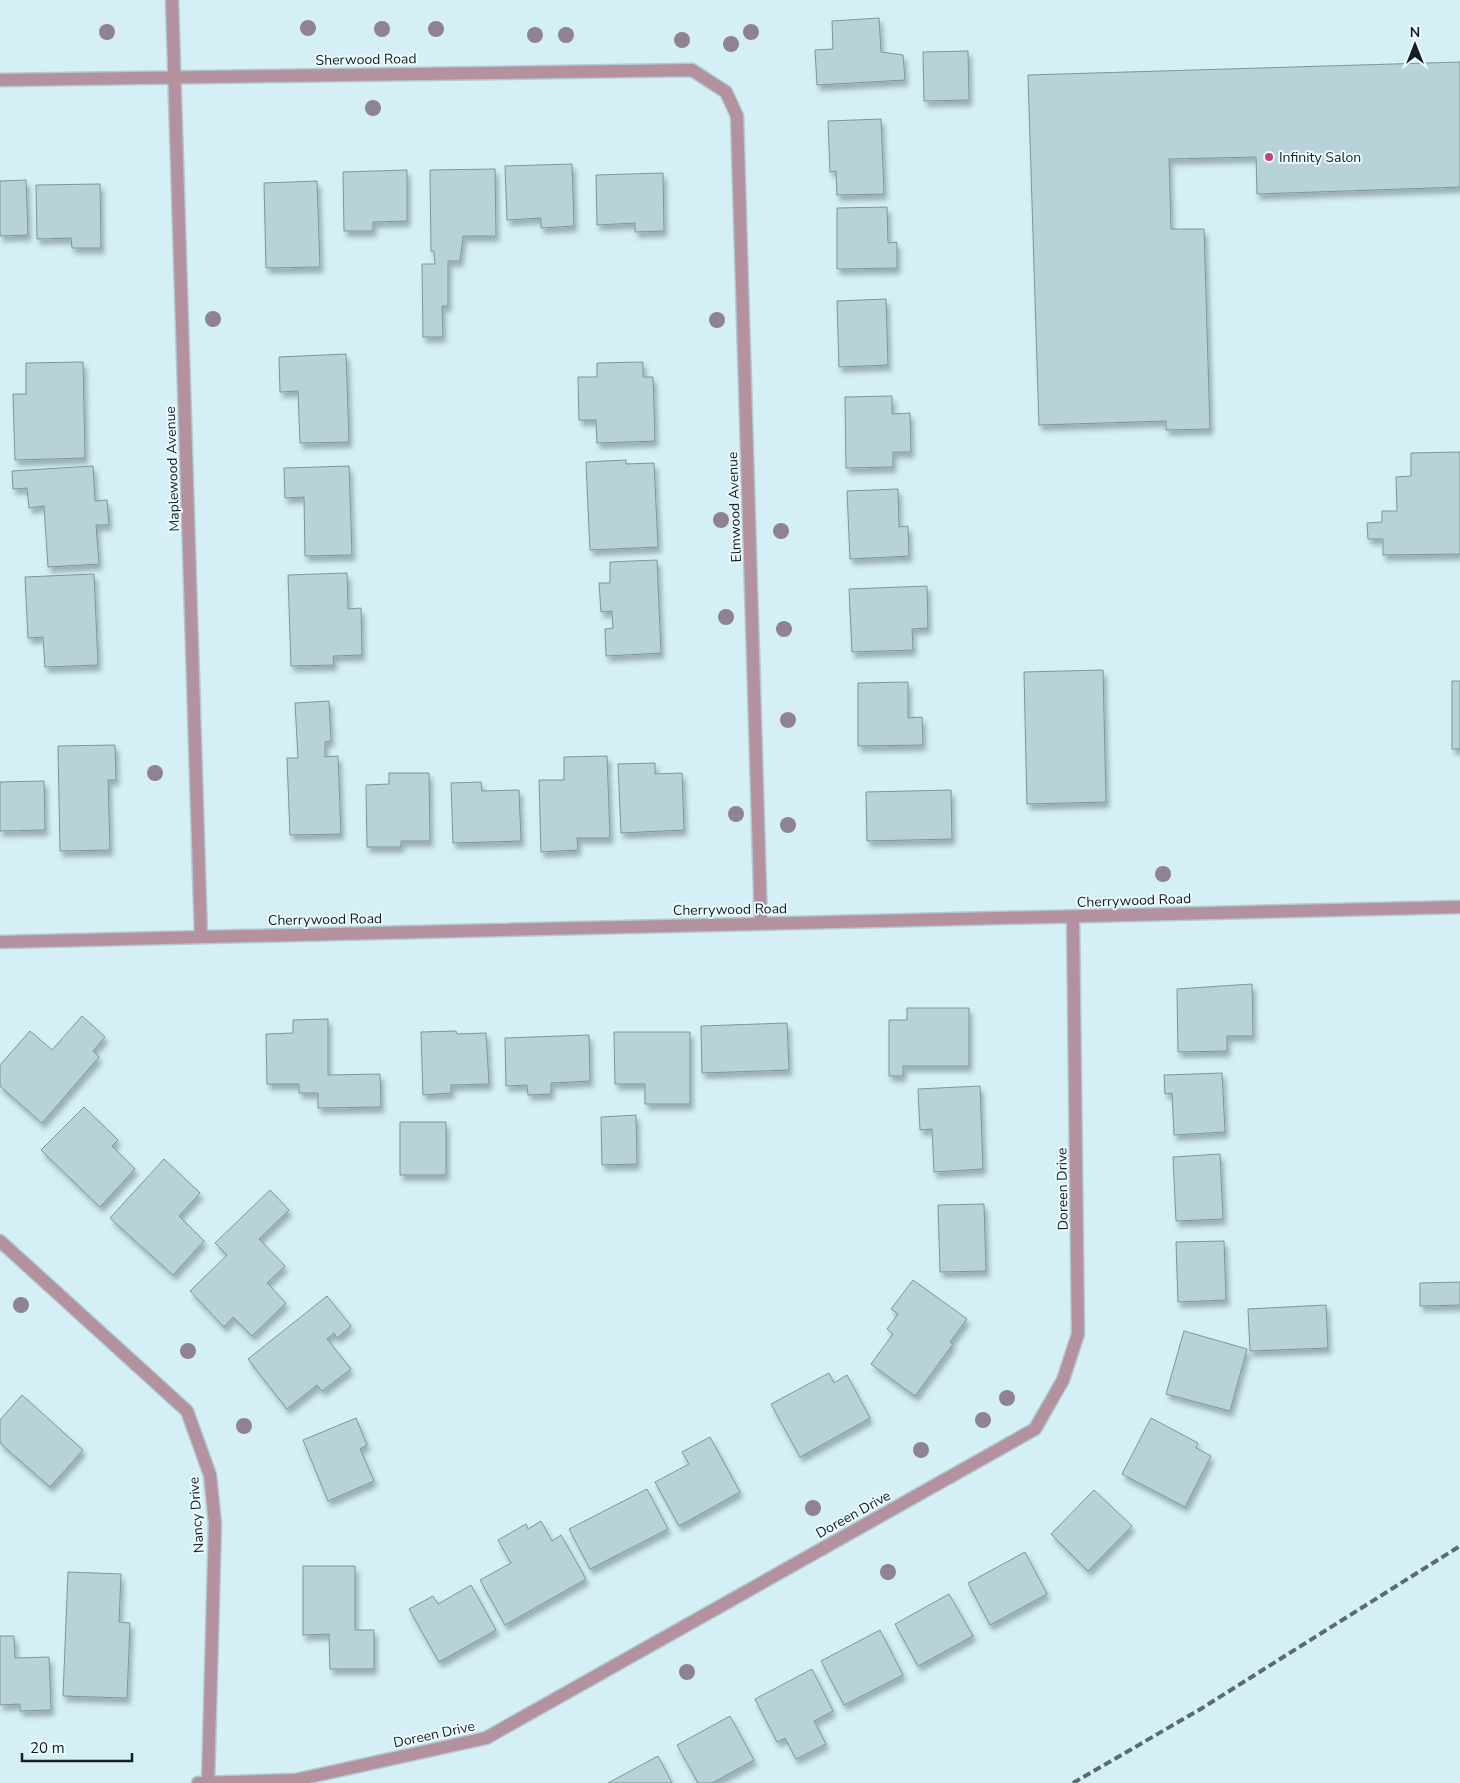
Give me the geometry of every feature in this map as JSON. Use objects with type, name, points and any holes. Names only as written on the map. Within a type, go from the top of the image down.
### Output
[{"type":"street","name":"Maplewood Avenue","points":[[172,0],[201,937]]},
{"type":"street","name":"Sherwood Road","points":[[0,80],[692,70],[726,92]]},
{"type":"street","name":"Elmwood Avenue","points":[[726,92],[737,116],[761,924]]},
{"type":"street","name":"Cherrywood Road","points":[[0,942],[1460,907]]},
{"type":"street","name":"Doreen Drive","points":[[198,1783],[296,1780],[486,1738],[1035,1430],[1063,1380],[1078,1334],[1074,917]]},
{"type":"street","name":"Nancy Drive","points":[[0,1241],[187,1411],[210,1475],[215,1524],[208,1783]]},
{"type":"building","points":[[879,18],[881,52],[903,55],[905,80],[817,85],[815,50],[833,49],[832,21]]},
{"type":"building","points":[[968,51],[969,100],[924,101],[923,52]]},
{"type":"building","points":[[1460,62],[1460,187],[1257,194],[1256,157],[1169,159],[1171,229],[1204,229],[1210,429],[1166,430],[1166,421],[1039,425],[1028,75]]},
{"type":"building","points":[[881,119],[884,194],[837,195],[836,171],[830,172],[828,121]]},
{"type":"building","points":[[572,164],[574,226],[541,228],[541,218],[507,220],[505,166]]},
{"type":"building","points":[[495,169],[496,236],[463,236],[460,261],[448,261],[448,306],[442,306],[443,337],[423,337],[422,264],[435,264],[434,251],[431,251],[430,170]]},
{"type":"building","points":[[407,170],[407,221],[373,222],[373,231],[344,231],[343,172]]},
{"type":"building","points":[[663,173],[664,231],[635,232],[635,223],[597,225],[596,175]]},
{"type":"building","points":[[26,180],[28,235],[0,236],[0,181]]},
{"type":"building","points":[[317,181],[320,267],[266,268],[264,183]]},
{"type":"building","points":[[100,184],[101,248],[72,248],[71,238],[37,239],[36,185]]},
{"type":"building","points":[[887,207],[888,243],[897,242],[897,268],[837,269],[837,208]]},
{"type":"building","points":[[886,299],[888,365],[839,367],[837,301]]},
{"type":"building","points":[[346,354],[349,442],[300,443],[298,391],[280,392],[279,357]]},
{"type":"building","points":[[83,362],[85,458],[15,460],[13,394],[26,394],[26,363]]},
{"type":"building","points":[[643,362],[643,377],[653,377],[655,441],[597,443],[596,420],[579,420],[578,377],[597,377],[597,363]]},
{"type":"building","points":[[892,396],[892,414],[910,413],[911,452],[893,452],[893,467],[846,468],[845,397]]},
{"type":"building","points":[[1460,452],[1460,554],[1383,555],[1383,539],[1368,539],[1367,523],[1382,522],[1382,511],[1397,511],[1396,477],[1411,476],[1411,453]]},
{"type":"building","points":[[626,460],[626,464],[654,463],[658,547],[590,550],[586,462]]},
{"type":"building","points":[[93,466],[95,501],[107,500],[109,525],[96,525],[99,564],[48,567],[44,506],[29,508],[27,488],[13,489],[12,471]]},
{"type":"building","points":[[349,466],[352,555],[305,556],[304,497],[285,498],[284,468]]},
{"type":"building","points":[[898,489],[899,527],[908,526],[909,556],[850,559],[847,491]]},
{"type":"building","points":[[657,560],[661,653],[606,656],[605,629],[613,628],[612,611],[601,612],[599,583],[610,583],[610,562]]},
{"type":"building","points":[[347,573],[348,609],[361,608],[362,655],[333,656],[334,665],[291,666],[288,575]]},
{"type":"building","points":[[94,574],[98,665],[45,667],[43,637],[28,638],[25,577]]},
{"type":"building","points":[[927,586],[928,628],[912,629],[913,650],[852,652],[849,589]]},
{"type":"building","points":[[1103,670],[1106,802],[1027,804],[1024,672]]},
{"type":"building","points":[[1452,681],[1460,681],[1460,749],[1452,749]]},
{"type":"building","points":[[908,682],[908,718],[922,717],[923,745],[858,746],[858,683]]},
{"type":"building","points":[[329,701],[331,741],[325,742],[325,757],[338,756],[341,834],[290,835],[287,758],[298,758],[295,703]]},
{"type":"building","points":[[115,745],[116,780],[108,780],[110,850],[60,851],[58,746]]},
{"type":"building","points":[[607,756],[610,838],[577,838],[578,850],[541,852],[539,780],[564,780],[564,757]]},
{"type":"building","points":[[655,763],[655,774],[682,773],[684,830],[621,833],[618,764]]},
{"type":"building","points":[[389,773],[429,773],[430,841],[401,841],[401,847],[367,847],[366,785],[389,784]]},
{"type":"building","points":[[44,781],[45,830],[0,831],[0,782]]},
{"type":"building","points":[[481,782],[482,791],[519,790],[521,841],[453,843],[451,783]]},
{"type":"building","points":[[951,790],[952,839],[867,841],[866,792]]},
{"type":"building","points":[[1252,984],[1253,1036],[1227,1036],[1227,1051],[1178,1052],[1177,989]]},
{"type":"building","points":[[907,1008],[969,1008],[969,1066],[903,1066],[903,1076],[889,1076],[889,1020],[907,1020]]},
{"type":"building","points":[[82,1016],[105,1037],[93,1051],[99,1057],[42,1123],[0,1086],[0,1065],[30,1031],[52,1050]]},
{"type":"building","points":[[328,1019],[328,1075],[380,1074],[381,1107],[318,1108],[318,1093],[299,1093],[299,1084],[267,1084],[266,1034],[293,1033],[293,1020]]},
{"type":"building","points":[[787,1023],[789,1070],[702,1073],[701,1026]]},
{"type":"building","points":[[456,1031],[457,1034],[486,1033],[489,1084],[451,1085],[451,1093],[423,1095],[421,1032]]},
{"type":"building","points":[[614,1032],[690,1032],[690,1104],[645,1104],[645,1084],[615,1084]]},
{"type":"building","points":[[589,1035],[590,1081],[551,1083],[551,1094],[528,1095],[527,1085],[506,1086],[505,1038]]},
{"type":"building","points":[[1222,1073],[1225,1132],[1174,1135],[1172,1093],[1165,1094],[1164,1075]]},
{"type":"building","points":[[980,1086],[983,1169],[934,1172],[932,1129],[920,1130],[918,1089]]},
{"type":"building","points":[[84,1107],[118,1140],[112,1146],[135,1169],[100,1207],[41,1150]]},
{"type":"building","points":[[636,1115],[637,1164],[602,1165],[601,1117]]},
{"type":"building","points":[[400,1122],[446,1122],[446,1175],[400,1175]]},
{"type":"building","points":[[1220,1154],[1223,1219],[1176,1221],[1173,1157]]},
{"type":"building","points":[[164,1159],[200,1193],[179,1216],[204,1241],[173,1275],[110,1218]]},
{"type":"building","points":[[270,1190],[289,1210],[259,1239],[285,1266],[267,1283],[286,1303],[252,1336],[233,1317],[224,1327],[190,1291],[227,1255],[215,1243]]},
{"type":"building","points":[[984,1204],[986,1271],[940,1272],[938,1205]]},
{"type":"building","points":[[1224,1241],[1226,1300],[1178,1302],[1176,1242]]},
{"type":"building","points":[[913,1280],[967,1319],[950,1342],[953,1344],[915,1396],[871,1364],[893,1334],[887,1329],[898,1314],[891,1309]]},
{"type":"building","points":[[1460,1282],[1460,1305],[1420,1306],[1420,1283]]},
{"type":"building","points":[[327,1296],[351,1326],[337,1338],[334,1333],[327,1339],[351,1369],[322,1391],[317,1385],[287,1409],[248,1359]]},
{"type":"building","points":[[1326,1305],[1328,1348],[1250,1351],[1248,1309]]},
{"type":"building","points":[[1184,1331],[1247,1349],[1230,1411],[1166,1394]]},
{"type":"building","points":[[829,1373],[834,1383],[847,1375],[870,1418],[800,1457],[771,1404]]},
{"type":"building","points":[[22,1395],[83,1450],[50,1487],[0,1443],[0,1420]]},
{"type":"building","points":[[356,1418],[367,1445],[360,1449],[374,1481],[328,1501],[303,1440]]},
{"type":"building","points":[[1151,1418],[1198,1443],[1196,1448],[1211,1456],[1185,1507],[1122,1474]]},
{"type":"building","points":[[710,1437],[740,1492],[679,1526],[655,1482],[689,1464],[682,1452]]},
{"type":"building","points":[[647,1489],[668,1529],[590,1569],[569,1529]]},
{"type":"building","points":[[1094,1490],[1132,1526],[1088,1571],[1051,1534]]},
{"type":"building","points":[[541,1521],[552,1541],[561,1535],[586,1579],[505,1625],[480,1580],[511,1563],[498,1540],[526,1524],[528,1529]]},
{"type":"building","points":[[1025,1552],[1047,1594],[990,1625],[968,1583]]},
{"type":"building","points":[[303,1566],[355,1566],[355,1630],[374,1630],[374,1669],[330,1669],[329,1634],[303,1635]]},
{"type":"building","points":[[68,1572],[121,1574],[119,1622],[130,1623],[127,1698],[63,1696]]},
{"type":"building","points":[[471,1585],[496,1630],[439,1662],[409,1609],[433,1596],[438,1604]]},
{"type":"building","points":[[949,1594],[973,1636],[918,1666],[895,1624]]},
{"type":"building","points":[[880,1630],[903,1675],[844,1705],[821,1661]]},
{"type":"building","points":[[0,1636],[14,1636],[15,1658],[49,1657],[51,1710],[20,1711],[20,1704],[0,1705]]},
{"type":"building","points":[[812,1669],[833,1711],[814,1721],[826,1744],[796,1759],[785,1738],[777,1742],[755,1699]]},
{"type":"building","points":[[730,1716],[754,1760],[712,1783],[698,1783],[677,1745]]},
{"type":"building","points":[[658,1756],[672,1783],[608,1783]]},
{"type":"railway","points":[[1073,1783],[1199,1710],[1460,1546]]},
{"type":"place","name":"Infinity Salon","points":[[1269,157]]}]
